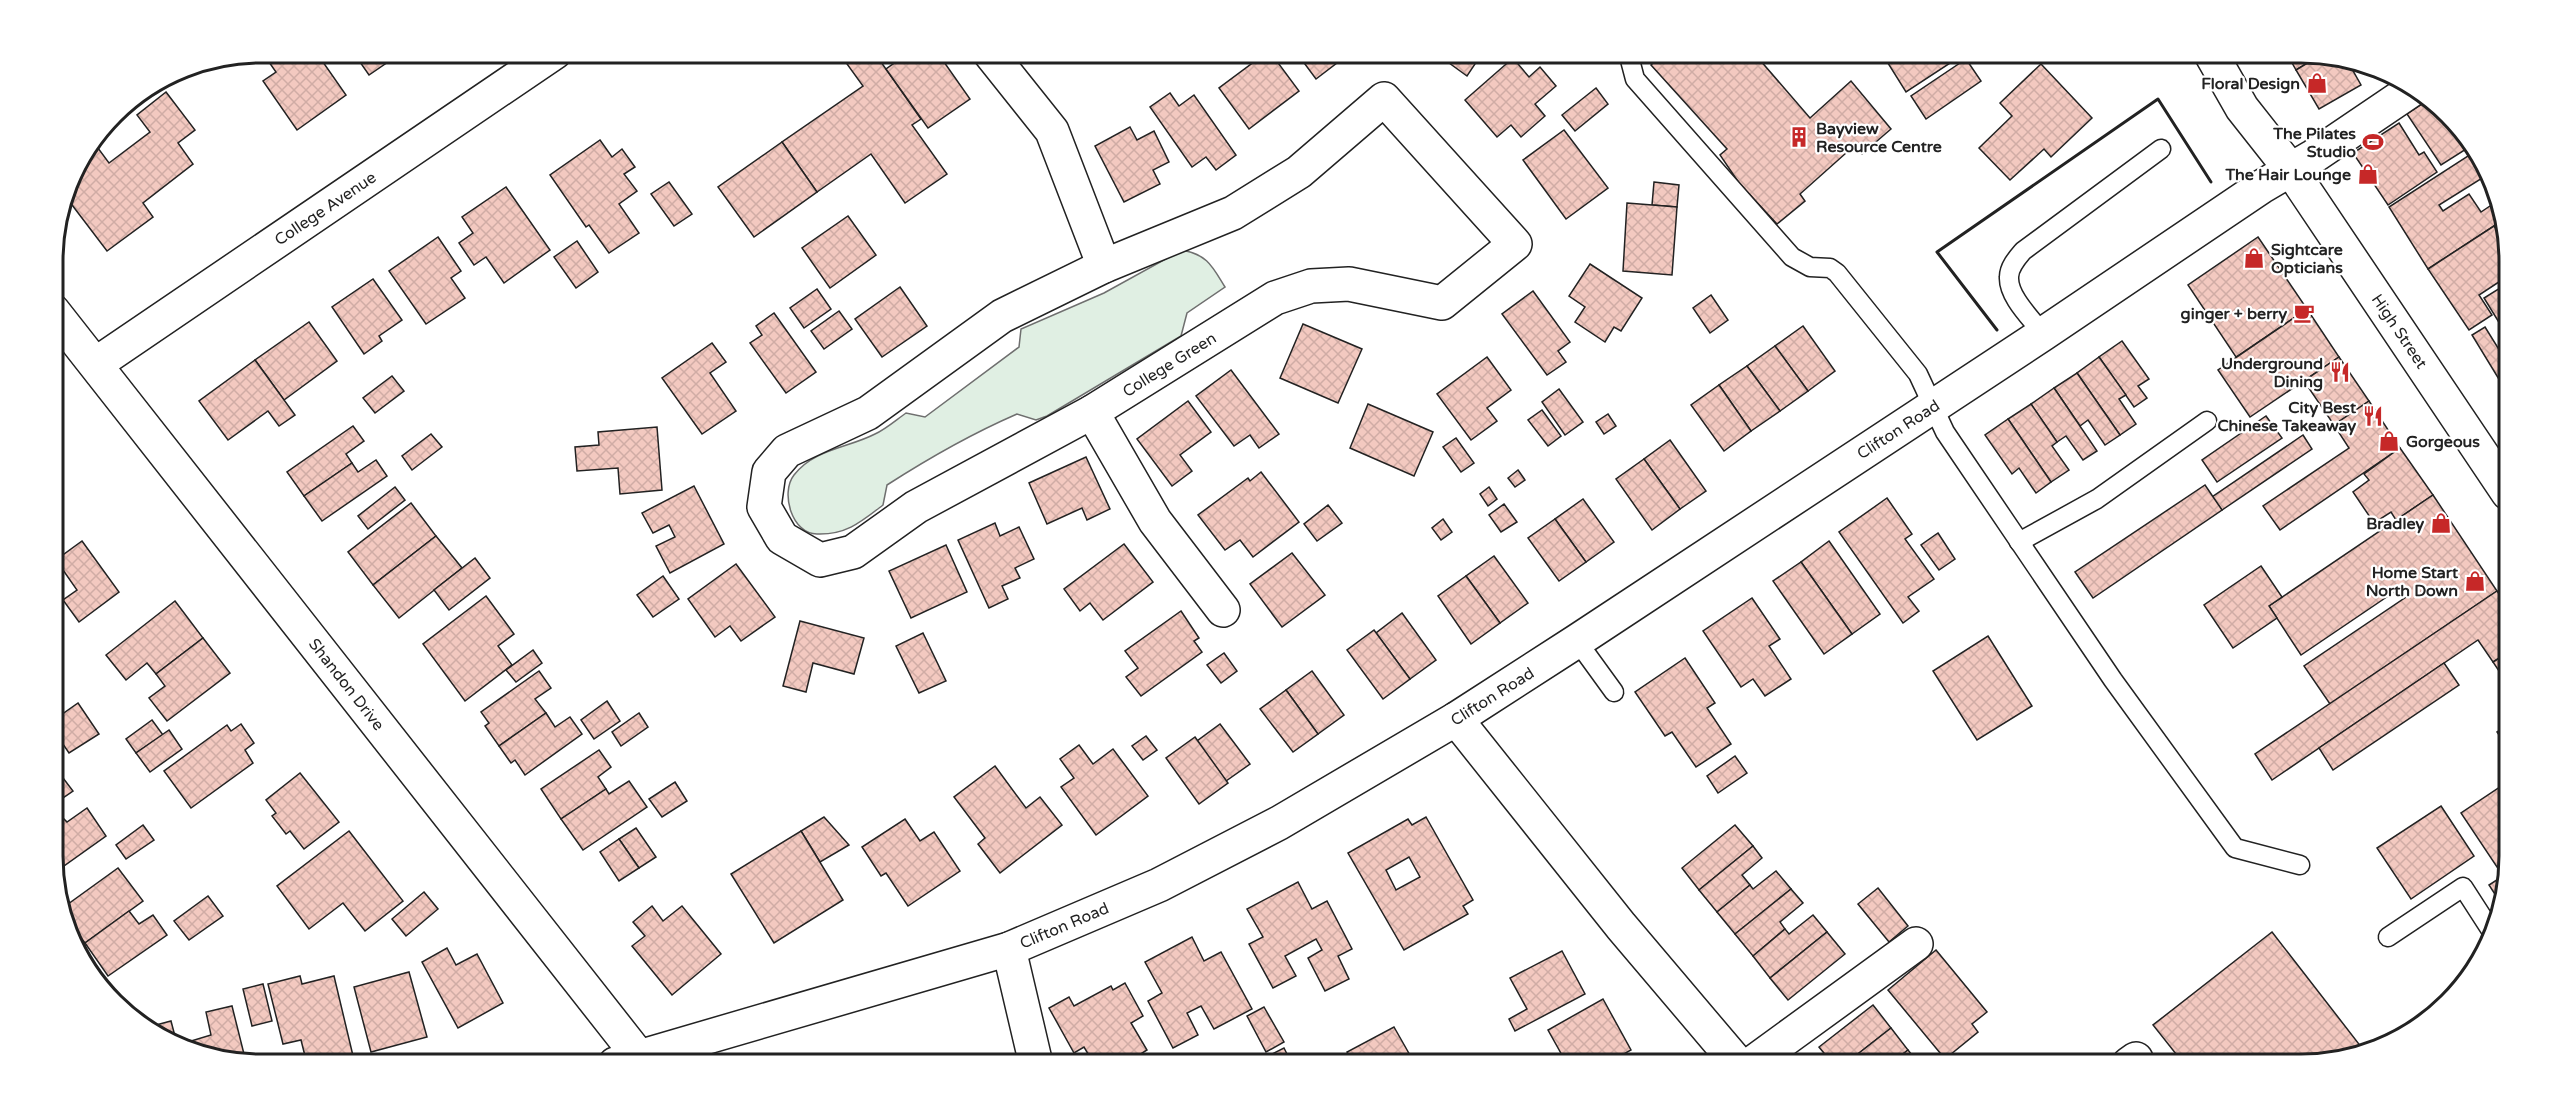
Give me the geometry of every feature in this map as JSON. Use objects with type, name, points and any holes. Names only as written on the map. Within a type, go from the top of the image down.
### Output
[{"type":"street","name":"College Avenue","points":[[96,364],[539,63]]},
{"type":"street","points":[[998,63],[1052,132],[1104,266]]},
{"type":"street","name":"High Street","points":[[2216,63],[2242,108],[2291,170],[2499,480]]},
{"type":"street","name":"Clifton Road","points":[[651,1054],[1009,949],[1159,885],[1279,823],[1456,719],[1577,641],[2043,334],[2261,187],[2291,170],[2406,94]]},
{"type":"street","name":"College Green","points":[[1384,99],[1515,244],[1442,303],[1349,284],[1311,286],[1275,298],[1092,412],[916,507],[853,552],[820,560],[782,538],[764,507],[769,472],[787,451],[868,413],[1002,316],[1104,266],[1233,213],[1299,172],[1384,99]]},
{"type":"street","name":"Shandon Drive","points":[[63,323],[622,1054]]},
{"type":"street","points":[[1092,412],[1155,521],[1222,610]]},
{"type":"street","points":[[1456,719],[1621,926],[1730,1054]]},
{"type":"street","points":[[1764,1054],[1916,944]]},
{"type":"street","points":[[1009,949],[1034,1054]]},
{"type":"lane","points":[[1631,63],[1635,79],[1792,257],[1810,267],[1830,268],[1837,273],[1918,374],[1945,432],[2113,680],[2235,848],[2300,865]]},
{"type":"lane","points":[[2043,334],[2012,291],[2009,276],[2013,263],[2023,251],[2161,149]]},
{"type":"lane","points":[[2019,542],[2097,499],[2207,421]]},
{"type":"lane","points":[[1577,641],[1614,692]]},
{"type":"lane","points":[[2388,937],[2463,887],[2487,924]]},
{"type":"green space","points":[[1182,250],[1204,258],[1213,267],[1225,287],[1187,313],[1181,336],[1047,416],[1036,420],[1017,414],[934,456],[887,485],[883,505],[845,530],[817,534],[808,532],[795,520],[788,492],[794,475],[802,466],[821,454],[875,434],[906,413],[925,417],[1019,347],[1021,329],[1104,293]]},
{"type":"building","points":[[270,63],[324,63],[346,95],[297,130],[263,81],[276,72]]},
{"type":"building","points":[[361,63],[386,63],[369,75]]},
{"type":"building","points":[[882,63],[921,119],[912,125],[947,174],[905,203],[871,154],[817,192],[782,142],[863,86],[847,64]]},
{"type":"building","points":[[894,63],[945,63],[970,99],[928,128],[886,69]]},
{"type":"building","points":[[1278,63],[1299,91],[1249,129],[1219,88],[1251,64]]},
{"type":"building","points":[[1304,63],[1337,63],[1316,79]]},
{"type":"building","points":[[1449,63],[1476,63],[1467,76]]},
{"type":"building","points":[[1507,63],[1517,63],[1529,77],[1540,67],[1556,86],[1535,104],[1545,116],[1521,137],[1511,125],[1497,137],[1465,100]]},
{"type":"building","name":"Bayview Resource Centre","points":[[1653,63],[1762,63],[1810,118],[1851,81],[1891,129],[1862,154],[1855,145],[1800,194],[1805,201],[1777,224],[1739,183],[1720,155],[1727,149],[1651,65]]},
{"type":"building","points":[[1888,63],[1950,63],[1906,92]]},
{"type":"building","points":[[1960,63],[1969,63],[1981,81],[1926,119],[1911,96]]},
{"type":"building","points":[[2292,63],[2307,63],[2296,70]]},
{"type":"building","points":[[2307,63],[2339,67],[2353,71],[2361,85],[2319,109],[2296,70]]},
{"type":"building","points":[[2041,64],[2092,118],[2051,157],[2044,149],[2010,180],[1979,148],[2012,116],[2000,103]]},
{"type":"building","points":[[1596,88],[1608,104],[1575,131],[1562,115]]},
{"type":"building","points":[[166,92],[195,130],[178,143],[193,164],[143,203],[153,217],[107,251],[72,205],[78,185],[98,148],[109,163],[150,132],[137,115]]},
{"type":"building","points":[[1170,93],[1179,106],[1194,95],[1236,155],[1216,170],[1206,157],[1192,167],[1150,107]]},
{"type":"building","points":[[2421,104],[2441,121],[2464,150],[2441,165],[2407,114]]},
{"type":"building","points":[[2399,123],[2419,155],[2424,152],[2437,172],[2388,205],[2353,153]]},
{"type":"building","points":[[1130,127],[1137,140],[1154,131],[1169,162],[1153,170],[1160,184],[1124,202],[1095,146]]},
{"type":"building","points":[[1564,130],[1608,188],[1566,219],[1523,160]]},
{"type":"building","points":[[600,140],[612,157],[622,149],[635,167],[624,174],[637,191],[619,204],[639,233],[609,253],[589,225],[586,227],[550,175]]},
{"type":"building","points":[[782,142],[817,192],[754,237],[718,187]]},
{"type":"building","points":[[2468,156],[2481,179],[2439,205],[2443,211],[2469,194],[2481,212],[2490,206],[2495,225],[2428,269],[2389,207]]},
{"type":"building","points":[[669,182],[692,214],[674,226],[651,194]]},
{"type":"building","points":[[1654,182],[1679,185],[1677,207],[1652,205]]},
{"type":"building","points":[[506,187],[550,250],[504,283],[486,257],[474,265],[459,243],[473,233],[462,217]]},
{"type":"building","points":[[1627,203],[1677,207],[1672,275],[1623,271]]},
{"type":"building","points":[[848,216],[876,255],[830,288],[802,248]]},
{"type":"building","points":[[2494,226],[2496,229],[2499,282],[2479,295],[2492,315],[2469,330],[2428,269]]},
{"type":"building","points":[[438,237],[461,271],[451,278],[465,298],[426,324],[389,271]]},
{"type":"building","points":[[2258,237],[2307,309],[2236,357],[2188,285]]},
{"type":"building","points":[[577,241],[598,272],[576,288],[554,257]]},
{"type":"building","points":[[1590,264],[1642,298],[1621,331],[1614,327],[1605,342],[1575,322],[1585,307],[1569,296]]},
{"type":"building","points":[[373,279],[402,320],[379,336],[382,341],[364,354],[332,307]]},
{"type":"building","points":[[900,287],[927,326],[882,357],[855,319]]},
{"type":"building","points":[[817,289],[831,309],[804,328],[790,308]]},
{"type":"building","points":[[2499,289],[2499,322],[2484,298]]},
{"type":"building","points":[[1533,291],[1570,342],[1558,351],[1566,362],[1547,375],[1502,314]]},
{"type":"building","points":[[1711,295],[1728,320],[1710,333],[1693,308]]},
{"type":"building","points":[[2307,309],[2339,357],[2250,417],[2218,370]]},
{"type":"building","points":[[839,311],[852,329],[824,349],[811,331]]},
{"type":"building","points":[[774,313],[816,372],[786,393],[750,343],[762,335],[756,326]]},
{"type":"building","points":[[309,322],[337,361],[284,400],[255,360]]},
{"type":"building","points":[[1303,324],[1362,349],[1338,403],[1280,378]]},
{"type":"building","points":[[1803,326],[1835,371],[1808,391],[1775,346]]},
{"type":"building","points":[[2485,327],[2499,347],[2499,379],[2472,335]]},
{"type":"building","points":[[2122,341],[2149,379],[2138,386],[2147,398],[2134,407],[2099,357]]},
{"type":"building","points":[[712,343],[726,362],[710,373],[736,411],[702,434],[662,378]]},
{"type":"building","points":[[1775,346],[1808,391],[1780,411],[1747,366]]},
{"type":"building","points":[[1487,357],[1511,390],[1487,408],[1497,421],[1471,440],[1437,394]]},
{"type":"building","points":[[2099,357],[2126,395],[2119,399],[2136,424],[2120,435],[2077,373]]},
{"type":"building","points":[[2339,357],[2369,401],[2334,425],[2304,381]]},
{"type":"building","points":[[255,360],[295,415],[279,426],[268,411],[228,440],[199,401]]},
{"type":"building","points":[[1747,366],[1780,411],[1751,431],[1719,385]]},
{"type":"building","points":[[1231,370],[1279,434],[1259,448],[1250,435],[1234,446],[1196,396]]},
{"type":"building","points":[[2077,373],[2120,435],[2105,445],[2088,420],[2080,426],[2054,388]]},
{"type":"building","points":[[392,376],[404,391],[375,413],[363,398]]},
{"type":"building","points":[[1719,385],[1751,431],[1724,451],[1691,405]]},
{"type":"building","points":[[2054,388],[2097,451],[2083,460],[2066,436],[2057,442],[2031,404]]},
{"type":"building","points":[[1559,389],[1583,422],[1565,435],[1542,402]]},
{"type":"building","points":[[1188,401],[1211,432],[1180,455],[1192,471],[1172,486],[1137,439]]},
{"type":"building","points":[[2369,401],[2400,448],[2280,530],[2263,506],[2349,448],[2334,425]]},
{"type":"building","points":[[1368,404],[1433,432],[1414,476],[1350,448]]},
{"type":"building","points":[[2031,404],[2057,442],[2052,446],[2069,470],[2051,482],[2008,419]]},
{"type":"building","points":[[1542,410],[1561,436],[1548,446],[1528,420]]},
{"type":"building","points":[[1608,414],[1616,426],[1604,434],[1596,422]]},
{"type":"building","points":[[2266,416],[2282,438],[2217,482],[2202,460]]},
{"type":"building","points":[[2008,419],[2051,482],[2036,493],[2019,468],[2012,474],[1985,435]]},
{"type":"building","points":[[353,426],[364,441],[346,454],[352,463],[304,496],[287,472]]},
{"type":"building","points":[[657,427],[662,490],[620,494],[618,468],[577,471],[575,447],[599,445],[598,432]]},
{"type":"building","points":[[431,434],[442,447],[412,470],[402,456]]},
{"type":"building","points":[[2303,435],[2312,449],[2222,510],[2212,497]]},
{"type":"building","points":[[1456,438],[1474,463],[1461,472],[1443,447]]},
{"type":"building","points":[[1670,440],[1706,491],[1680,509],[1644,459]]},
{"type":"building","points":[[2400,448],[2433,495],[2396,520],[2391,512],[2374,523],[2353,492],[2369,480],[2364,474]]},
{"type":"building","points":[[1086,457],[1110,509],[1087,520],[1082,508],[1047,524],[1029,483]]},
{"type":"building","points":[[1644,459],[1680,509],[1652,530],[1616,479]]},
{"type":"building","points":[[376,460],[387,476],[322,521],[304,496],[352,463],[358,472]]},
{"type":"building","points":[[1518,470],[1525,480],[1515,487],[1508,478]]},
{"type":"building","points":[[1261,472],[1299,522],[1253,557],[1240,540],[1225,550],[1198,515],[1248,478],[1250,481]]},
{"type":"building","points":[[2205,485],[2222,510],[2093,598],[2075,572]]},
{"type":"building","points":[[694,486],[724,544],[670,573],[656,546],[675,537],[669,525],[653,533],[642,513]]},
{"type":"building","points":[[395,487],[405,500],[368,529],[358,516]]},
{"type":"building","points":[[1489,487],[1497,499],[1488,506],[1480,494]]},
{"type":"building","points":[[2433,495],[2497,591],[2330,704],[2304,666],[2409,595],[2403,586],[2301,655],[2269,606]]},
{"type":"building","points":[[1887,498],[1912,534],[1905,539],[1934,579],[1908,597],[1919,611],[1903,623],[1839,532]]},
{"type":"building","points":[[1583,499],[1614,542],[1586,562],[1555,519]]},
{"type":"building","points":[[411,503],[436,536],[373,585],[348,552]]},
{"type":"building","points":[[1504,504],[1517,522],[1501,532],[1489,515]]},
{"type":"building","points":[[1328,505],[1342,523],[1317,541],[1304,524]]},
{"type":"building","points":[[1443,519],[1452,532],[1441,540],[1432,528]]},
{"type":"building","points":[[1555,519],[1586,562],[1559,581],[1528,538]]},
{"type":"building","points":[[995,523],[1000,536],[1019,527],[1034,559],[1015,568],[1020,578],[1002,586],[1008,599],[989,608],[958,540]]},
{"type":"building","points":[[1938,533],[1955,559],[1939,570],[1921,545]]},
{"type":"building","points":[[436,536],[462,568],[399,618],[373,585]]},
{"type":"building","points":[[82,541],[119,592],[79,622],[63,600],[77,590],[63,570],[63,555]]},
{"type":"building","points":[[1829,541],[1880,614],[1852,634],[1801,562]]},
{"type":"building","points":[[1124,544],[1153,582],[1103,620],[1090,603],[1080,611],[1064,589]]},
{"type":"building","points":[[946,545],[967,592],[911,618],[889,571]]},
{"type":"building","points":[[1292,553],[1325,595],[1282,627],[1250,584]]},
{"type":"building","points":[[1494,556],[1528,603],[1500,623],[1466,576]]},
{"type":"building","points":[[475,558],[490,578],[449,610],[434,590]]},
{"type":"building","points":[[1801,562],[1852,634],[1824,654],[1773,581]]},
{"type":"building","points":[[736,564],[775,617],[741,641],[730,626],[715,637],[688,599]]},
{"type":"building","points":[[2261,566],[2282,597],[2269,606],[2277,618],[2233,648],[2204,605]]},
{"type":"building","points":[[663,576],[679,599],[653,617],[637,595]]},
{"type":"building","points":[[1466,576],[1500,623],[1471,644],[1438,596]]},
{"type":"building","points":[[2497,591],[2499,594],[2499,658],[2493,662],[2478,640],[2272,780],[2255,754]]},
{"type":"building","points":[[486,596],[514,634],[498,646],[512,665],[465,701],[423,644]]},
{"type":"building","points":[[1752,598],[1780,639],[1769,646],[1791,679],[1765,696],[1753,679],[1741,687],[1703,631]]},
{"type":"building","points":[[175,601],[203,638],[156,674],[147,663],[126,680],[106,655]]},
{"type":"building","points":[[1181,611],[1199,638],[1194,641],[1202,652],[1141,696],[1126,677],[1138,668],[1125,651]]},
{"type":"building","points":[[1402,613],[1436,660],[1410,679],[1376,633]]},
{"type":"building","points":[[800,621],[864,638],[854,674],[813,663],[806,692],[783,686]]},
{"type":"building","points":[[1374,630],[1410,679],[1383,699],[1347,650]]},
{"type":"building","points":[[923,633],[946,681],[919,693],[896,646]]},
{"type":"building","points":[[1988,636],[2032,706],[1977,740],[1933,671]]},
{"type":"building","points":[[203,638],[230,673],[167,721],[149,698],[165,686],[156,674]]},
{"type":"building","points":[[533,650],[542,663],[516,682],[506,670]]},
{"type":"building","points":[[1224,653],[1237,671],[1221,683],[1207,665]]},
{"type":"building","points":[[1685,658],[1715,703],[1707,708],[1731,744],[1696,767],[1672,732],[1665,736],[1635,692]]},
{"type":"building","points":[[2499,658],[2499,671],[2493,662]]},
{"type":"building","points":[[2444,663],[2459,685],[2333,770],[2319,748]]},
{"type":"building","points":[[539,671],[551,688],[535,699],[546,713],[499,746],[485,726],[489,723],[481,712]]},
{"type":"building","points":[[1312,671],[1344,715],[1318,734],[1286,690]]},
{"type":"building","points":[[1286,690],[1318,734],[1293,752],[1260,709]]},
{"type":"building","points":[[607,701],[620,721],[594,739],[581,720]]},
{"type":"building","points":[[78,703],[99,734],[69,753],[63,744],[63,714]]},
{"type":"building","points":[[546,713],[555,727],[570,717],[582,734],[525,775],[515,760],[511,763],[499,746]]},
{"type":"building","points":[[639,713],[648,727],[621,746],[612,732]]},
{"type":"building","points":[[152,720],[163,735],[136,753],[126,739]]},
{"type":"building","points":[[241,724],[254,743],[245,750],[253,763],[191,808],[164,771],[227,725],[231,731]]},
{"type":"building","points":[[1220,724],[1250,764],[1226,781],[1197,741]]},
{"type":"building","points":[[169,730],[182,749],[150,772],[136,753]]},
{"type":"building","points":[[1146,736],[1157,750],[1143,760],[1132,746]]},
{"type":"building","points":[[1195,737],[1228,783],[1199,804],[1166,758]]},
{"type":"building","points":[[1079,745],[1093,764],[1113,749],[1148,796],[1096,835],[1061,787],[1074,778],[1060,759]]},
{"type":"building","points":[[599,750],[611,767],[598,777],[606,789],[561,819],[541,789]]},
{"type":"building","points":[[1735,756],[1747,773],[1718,793],[1707,776]]},
{"type":"building","points":[[995,766],[1026,808],[1040,797],[1062,825],[1000,873],[978,844],[985,838],[954,797]]},
{"type":"building","points":[[300,773],[339,822],[304,849],[290,831],[286,834],[272,816],[276,813],[266,800]]},
{"type":"building","points":[[63,778],[73,791],[63,798]]},
{"type":"building","points":[[629,781],[647,807],[583,850],[561,819],[606,789],[609,794]]},
{"type":"building","points":[[675,782],[687,801],[662,817],[649,799]]},
{"type":"building","points":[[2499,788],[2498,869],[2461,813]]},
{"type":"building","points":[[2441,806],[2474,856],[2411,899],[2377,848]]},
{"type":"building","points":[[87,808],[106,836],[64,866],[63,818],[67,822]]},
{"type":"building","points":[[824,817],[849,845],[820,862],[801,831]]},
{"type":"building","points":[[1426,817],[1473,900],[1463,906],[1468,914],[1404,950],[1348,853],[1408,819],[1412,825]],"holes":[[[1409,857],[1420,877],[1396,890],[1386,870]]]},
{"type":"building","points":[[905,819],[920,841],[934,832],[960,871],[908,906],[886,873],[881,876],[862,847]]},
{"type":"building","points":[[143,825],[154,840],[126,859],[116,845]]},
{"type":"building","points":[[1735,825],[1753,846],[1699,890],[1682,868]]},
{"type":"building","points":[[636,828],[656,857],[639,868],[619,839]]},
{"type":"building","points":[[349,831],[403,901],[365,931],[343,903],[309,929],[277,886]]},
{"type":"building","points":[[801,831],[843,900],[774,943],[731,874]]},
{"type":"building","points":[[619,839],[639,868],[619,881],[600,852]]},
{"type":"building","points":[[1753,846],[1762,858],[1742,875],[1750,885],[1717,912],[1699,890]]},
{"type":"building","points":[[118,868],[143,901],[85,943],[78,932],[69,903]]},
{"type":"building","points":[[1776,871],[1791,889],[1735,934],[1717,912],[1750,885],[1753,889]]},
{"type":"building","points":[[2497,880],[2495,894],[2489,885]]},
{"type":"building","points":[[1298,882],[1312,909],[1327,901],[1352,949],[1338,956],[1349,979],[1325,991],[1308,958],[1322,950],[1316,939],[1285,956],[1296,976],[1273,988],[1249,944],[1263,937],[1247,909]]},
{"type":"building","points":[[1878,888],[1908,926],[1889,942],[1858,904]]},
{"type":"building","points":[[1791,889],[1803,903],[1780,922],[1785,929],[1753,956],[1735,934]]},
{"type":"building","points":[[424,892],[438,909],[406,936],[392,919]]},
{"type":"building","points":[[208,896],[223,916],[189,940],[174,921]]},
{"type":"building","points":[[652,906],[663,921],[682,906],[721,954],[672,995],[632,946],[645,936],[633,922]]},
{"type":"building","points":[[129,911],[139,924],[153,915],[167,935],[108,976],[85,943]]},
{"type":"building","points":[[1813,915],[1827,932],[1770,978],[1753,956],[1785,929],[1789,934]]},
{"type":"building","points":[[1827,932],[1845,954],[1788,1000],[1770,978]]},
{"type":"building","points":[[2272,932],[2359,1045],[2314,1054],[2176,1054],[2153,1025]]},
{"type":"building","points":[[1192,937],[1204,961],[1221,952],[1252,1009],[1214,1029],[1201,1006],[1187,1013],[1198,1035],[1173,1048],[1148,1001],[1162,993],[1145,962]]},
{"type":"building","points":[[447,948],[456,965],[477,954],[503,1003],[458,1028],[422,962]]},
{"type":"building","points":[[1936,950],[1987,1012],[1972,1024],[1978,1032],[1951,1054],[1941,1054],[1888,990]]},
{"type":"building","points":[[1562,951],[1585,994],[1515,1031],[1509,1019],[1527,1009],[1510,978]]},
{"type":"building","points":[[409,972],[427,1037],[371,1052],[354,987]]},
{"type":"building","points":[[300,976],[302,984],[334,976],[353,1054],[304,1054],[301,1040],[283,1044],[268,984]]},
{"type":"building","points":[[1125,983],[1143,1016],[1131,1023],[1147,1050],[1141,1054],[1088,1054],[1084,1047],[1074,1053],[1049,1008],[1069,997],[1074,1006],[1111,986],[1113,990]]},
{"type":"building","points":[[263,984],[272,1021],[252,1026],[243,989]]},
{"type":"building","points":[[1603,999],[1631,1050],[1624,1054],[1561,1054],[1548,1030]]},
{"type":"building","points":[[1873,1005],[1891,1028],[1858,1054],[1825,1054],[1819,1047]]},
{"type":"building","points":[[232,1006],[244,1053],[223,1050],[191,1041],[211,1035],[206,1012]]},
{"type":"building","points":[[1264,1007],[1284,1042],[1266,1052],[1247,1016]]},
{"type":"building","points":[[171,1021],[174,1033],[162,1027],[158,1024]]},
{"type":"building","points":[[1394,1027],[1409,1054],[1348,1054],[1347,1052]]},
{"type":"building","points":[[1891,1028],[1908,1050],[1903,1054],[1858,1054]]},
{"type":"building","points":[[1284,1048],[1287,1054],[1272,1054]]},
{"type":"wall","points":[[1997,330],[1937,252],[2158,99],[2211,182]]},
{"type":"place","name":"Floral Design","points":[[2317,83]]},
{"type":"place","name":"Bayview Resource Centre","points":[[1799,137]]},
{"type":"place","name":"The Pilates Studio","points":[[2373,142]]},
{"type":"place","name":"The Hair Lounge","points":[[2368,174]]},
{"type":"place","name":"Sightcare Opticians","points":[[2254,258]]},
{"type":"place","name":"ginger + berry","points":[[2304,313]]},
{"type":"place","name":"Underground Dining","points":[[2340,372]]},
{"type":"place","name":"City Best Chinese Takeaway","points":[[2373,416]]},
{"type":"place","name":"Gorgeous","points":[[2389,441]]},
{"type":"place","name":"Bradley","points":[[2441,523]]},
{"type":"place","name":"Home Start North Down","points":[[2475,581]]}]
